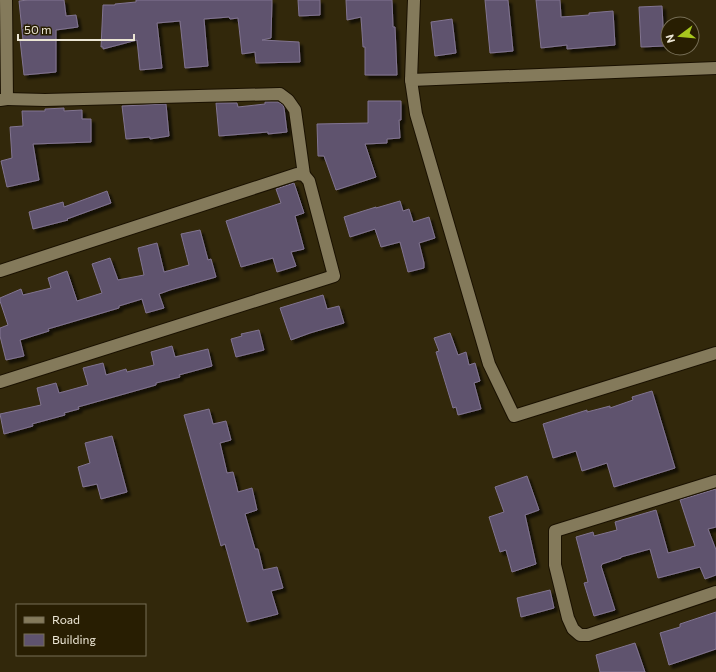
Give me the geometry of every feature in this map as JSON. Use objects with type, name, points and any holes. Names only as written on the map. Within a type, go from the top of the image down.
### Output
[{"type":"street","points":[[0,382],[334,276],[309,181],[304,175],[295,110],[288,100],[280,94],[3,100],[6,0]]},
{"type":"street","points":[[414,0],[411,80],[416,114],[489,364],[514,416],[716,353]]},
{"type":"street","points":[[411,80],[716,68]]},
{"type":"street","points":[[0,271],[296,174],[304,175]]},
{"type":"street","points":[[716,481],[555,531],[555,565],[568,618],[573,629],[580,634],[588,635],[716,592]]},
{"type":"building","points":[[64,0],[66,16],[76,15],[78,27],[56,30],[56,72],[24,75],[20,40],[23,40],[19,1]]},
{"type":"building","points":[[136,0],[272,0],[271,38],[262,40],[299,42],[300,62],[256,63],[255,52],[242,54],[238,18],[230,19],[229,17],[204,19],[208,66],[185,68],[180,21],[157,23],[162,68],[140,70],[137,40],[103,49],[103,47],[101,47],[103,5],[136,2]]},
{"type":"building","points":[[298,0],[320,0],[320,15],[299,16]]},
{"type":"building","points":[[346,0],[392,0],[397,75],[365,75],[365,47],[363,47],[361,17],[347,20]]},
{"type":"building","points":[[485,0],[508,0],[513,51],[490,53]]},
{"type":"building","points":[[536,0],[560,0],[561,17],[589,15],[589,13],[613,11],[615,45],[567,49],[567,45],[541,48]]},
{"type":"building","points":[[662,6],[662,16],[660,16],[660,46],[641,47],[639,7]]},
{"type":"building","points":[[452,19],[456,53],[435,56],[431,22]]},
{"type":"building","points":[[368,101],[401,101],[401,120],[399,120],[400,138],[387,139],[387,143],[365,144],[376,177],[336,190],[324,156],[318,156],[317,124],[368,123]]},
{"type":"building","points":[[265,102],[278,102],[283,105],[287,132],[219,136],[216,103],[237,103],[238,107],[265,104]]},
{"type":"building","points":[[166,104],[169,136],[150,139],[150,137],[126,139],[122,106]]},
{"type":"building","points":[[64,108],[64,111],[82,110],[82,119],[91,119],[91,142],[33,144],[39,180],[7,187],[1,161],[12,158],[10,127],[23,126],[22,111],[45,111],[45,109]]},
{"type":"building","points":[[294,183],[304,213],[295,216],[304,249],[291,252],[296,266],[277,272],[273,258],[241,267],[226,221],[281,203],[276,189]]},
{"type":"building","points":[[107,191],[111,203],[67,219],[68,220],[33,229],[29,212],[63,202],[64,207]]},
{"type":"building","points":[[400,201],[403,211],[409,209],[413,222],[429,217],[435,238],[419,243],[424,268],[408,272],[400,242],[381,247],[375,229],[350,237],[344,217]]},
{"type":"building","points":[[200,230],[208,260],[211,259],[216,277],[159,294],[164,308],[146,313],[142,299],[119,306],[119,308],[48,329],[49,331],[20,340],[24,356],[6,360],[0,336],[0,328],[8,325],[0,298],[21,289],[23,295],[51,288],[48,278],[67,271],[77,301],[102,293],[92,264],[110,258],[118,280],[144,275],[138,248],[157,243],[164,272],[189,265],[181,234]]},
{"type":"building","points":[[323,295],[327,309],[339,306],[344,323],[291,340],[280,308]]},
{"type":"building","points":[[259,330],[264,350],[236,357],[231,339],[242,336],[241,334]]},
{"type":"building","points":[[450,333],[458,355],[466,352],[469,365],[475,363],[480,381],[474,383],[481,409],[458,415],[456,407],[453,408],[436,352],[439,351],[434,338]]},
{"type":"building","points":[[172,346],[175,357],[208,349],[212,366],[179,375],[180,377],[156,383],[156,385],[78,407],[79,409],[64,413],[65,415],[32,424],[33,426],[4,434],[0,414],[41,405],[37,388],[56,383],[59,393],[88,385],[83,368],[103,363],[106,375],[126,369],[127,372],[154,365],[151,352]]},
{"type":"building","points":[[652,391],[675,468],[614,487],[607,463],[582,471],[576,451],[553,458],[543,424],[587,410],[587,412],[610,406],[610,408],[633,400],[632,397]]},
{"type":"building","points":[[209,409],[213,424],[226,421],[231,440],[220,443],[227,473],[233,472],[238,492],[252,488],[257,510],[245,514],[255,549],[258,549],[263,570],[277,567],[283,588],[271,591],[278,614],[247,622],[225,544],[221,546],[184,415]]},
{"type":"building","points":[[112,436],[127,492],[101,499],[97,484],[83,487],[78,467],[90,463],[85,443]]},
{"type":"building","points":[[527,476],[539,510],[525,515],[536,564],[512,572],[506,550],[500,552],[489,517],[504,512],[495,487]]},
{"type":"building","points":[[716,489],[716,527],[708,529],[716,550],[716,575],[705,579],[700,567],[658,578],[650,549],[621,557],[602,564],[601,566],[615,610],[594,616],[584,583],[588,582],[576,537],[593,532],[594,536],[617,530],[615,522],[656,510],[668,553],[695,546],[680,500]]},
{"type":"building","points":[[550,590],[554,608],[521,617],[517,598]]},
{"type":"building","points":[[716,612],[716,649],[669,665],[660,633],[680,627],[680,624]]},
{"type":"building","points":[[635,643],[645,672],[600,672],[596,655]]}]
